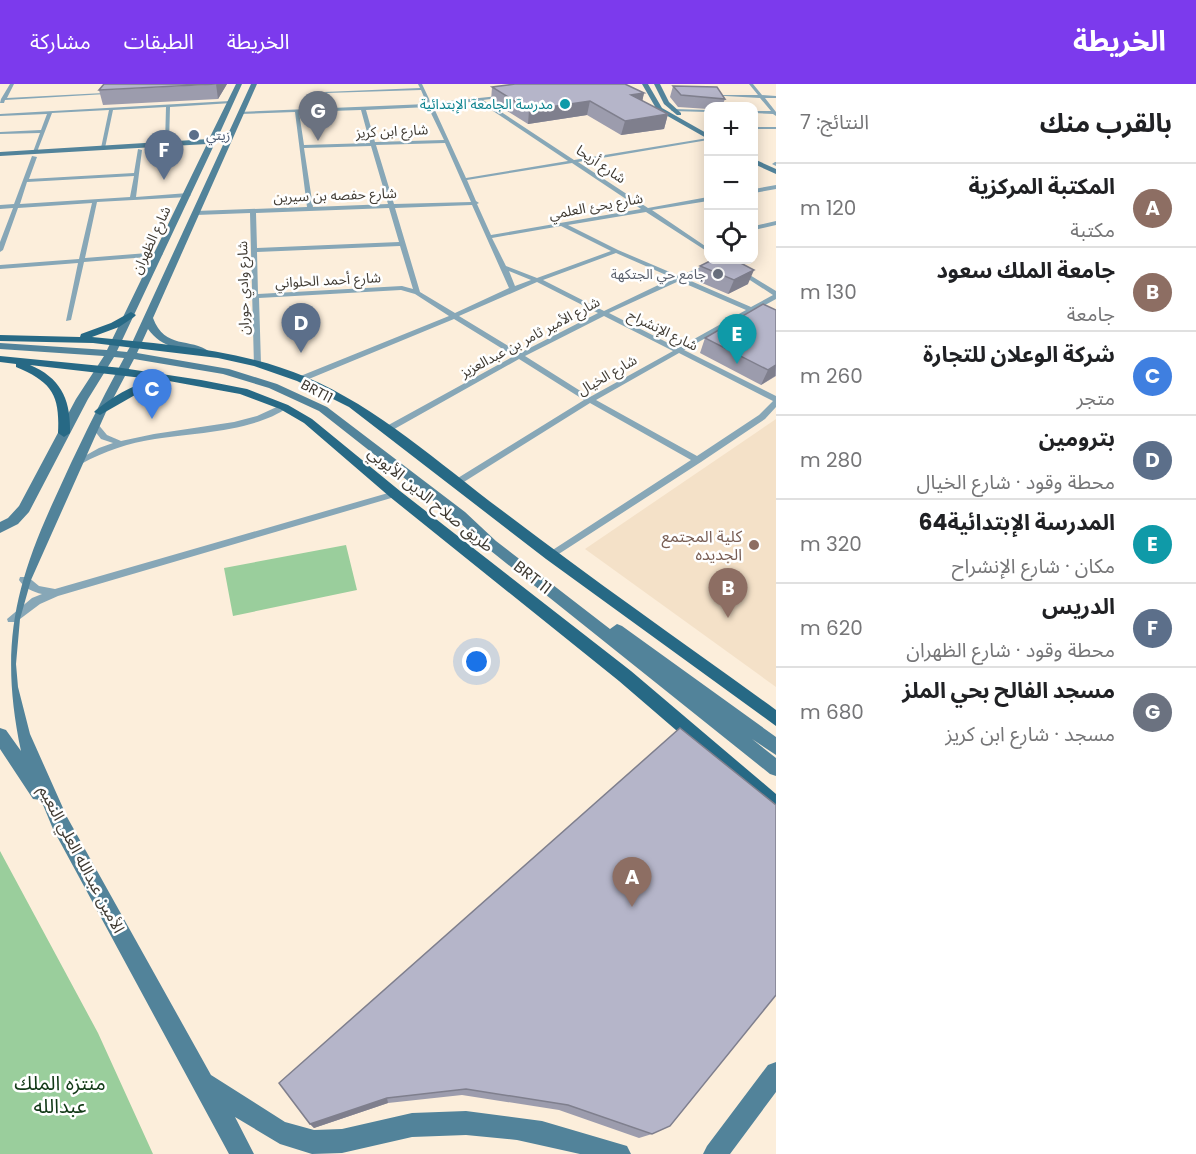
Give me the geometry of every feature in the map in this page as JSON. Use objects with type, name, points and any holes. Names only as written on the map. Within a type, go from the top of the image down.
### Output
[{"type":"main road","name":"شارع الظهران","points":[[120,351],[130,315],[239,84]]},
{"type":"main road","name":"شارع الظهران","points":[[120,351],[148,317],[254,84]]},
{"type":"main road","points":[[645,84],[659,109],[704,136]]},
{"type":"main road","points":[[657,84],[673,110],[704,126]]},
{"type":"main road","points":[[0,154],[140,150],[210,143]]},
{"type":"main road","points":[[0,159],[103,148],[227,143]]},
{"type":"main road","points":[[758,156],[776,166]]},
{"type":"main road","points":[[758,161],[776,166]]},
{"type":"main road","points":[[69,339],[105,330],[130,315]]},
{"type":"main road","points":[[148,317],[151,330],[166,342],[218,355]]},
{"type":"main road","name":"طريق صلاح الدين الأيوبي","points":[[0,338],[69,339],[120,351],[218,355],[257,364],[301,379],[353,405],[551,555],[776,719]]},
{"type":"main road","name":"BRT11","points":[[0,346],[120,351],[225,370],[298,396],[342,423],[460,515]]},
{"type":"main road","points":[[0,358],[26,354],[120,351]]},
{"type":"main road","points":[[0,528],[20,515],[100,369],[120,351]]},
{"type":"main road","name":"الأمين عبدالله العلي النعيم","points":[[120,351],[122,371],[97,419],[24,580],[12,619],[8,664],[15,711],[44,789],[60,823],[242,1154]]},
{"type":"main road","points":[[0,358],[29,368],[54,384],[65,407],[64,433]]},
{"type":"main road","name":"طريق صلاح الدين الأيوبي","points":[[0,358],[122,371],[243,391],[284,407],[309,421],[394,494],[625,676],[776,805]]},
{"type":"main road","points":[[97,419],[122,395],[137,387],[156,383],[201,383]]},
{"type":"main road","name":"BRT 11","points":[[460,515],[497,539],[776,747]]},
{"type":"main road","name":"BRT 11","points":[[460,515],[490,544],[776,768]]},
{"type":"main road","points":[[0,735],[60,823]]},
{"type":"main road","points":[[713,1152],[776,1072]]},
{"type":"main road","points":[[204,1083],[284,1133],[316,1143],[333,1143],[372,1132],[411,1125],[450,1122],[489,1123],[569,1137],[619,1154]]},
{"type":"street","points":[[0,84],[10,84],[0,106]]},
{"type":"street","points":[[94,110],[110,84]]},
{"type":"street","points":[[324,84],[327,99]]},
{"type":"street","points":[[751,84],[775,114]]},
{"type":"street","points":[[326,92],[421,86],[466,179],[489,237],[506,268],[513,289]]},
{"type":"street","points":[[241,111],[363,109],[429,104],[478,99],[512,93],[429,104],[241,111]]},
{"type":"street","points":[[3,99],[104,94]]},
{"type":"street","points":[[662,94],[673,94]]},
{"type":"street","points":[[705,95],[776,97]]},
{"type":"street","name":"شارع أريحا","points":[[478,99],[704,247]]},
{"type":"street","points":[[0,115],[230,102]]},
{"type":"street","points":[[167,144],[168,106]]},
{"type":"street","points":[[103,148],[111,109]]},
{"type":"street","points":[[363,109],[393,204],[401,244],[417,293],[452,317],[590,400],[698,460]]},
{"type":"street","points":[[673,110],[704,111]]},
{"type":"street","points":[[297,111],[310,208]]},
{"type":"street","points":[[0,250],[3,235],[50,112]]},
{"type":"street","points":[[758,112],[775,114]]},
{"type":"street","points":[[758,128],[776,128]]},
{"type":"street","points":[[0,133],[43,131]]},
{"type":"street","points":[[466,179],[704,139]]},
{"type":"street","name":"شارع ابن كريز","points":[[302,147],[447,141]]},
{"type":"street","points":[[133,198],[140,150]]},
{"type":"street","points":[[25,181],[136,174]]},
{"type":"street","points":[[758,190],[776,187]]},
{"type":"street","points":[[0,207],[188,195]]},
{"type":"street","name":"شارع يحئ العلمي","points":[[489,237],[704,200]]},
{"type":"street","points":[[68,320],[95,201]]},
{"type":"street","name":"شارع حفصه بن سيرين","points":[[196,213],[393,204],[476,203]]},
{"type":"street","name":"شارع وادي حوران","points":[[253,211],[256,250],[257,364]]},
{"type":"street","points":[[758,227],[776,223]]},
{"type":"street","points":[[562,225],[776,321]]},
{"type":"street","points":[[696,242],[704,240]]},
{"type":"street","points":[[256,250],[401,244]]},
{"type":"street","points":[[301,379],[452,317],[513,289],[616,251]]},
{"type":"street","points":[[0,267],[160,254]]},
{"type":"street","name":"شارع الأمير ثامر بن عبدالعزيز","points":[[386,430],[520,356],[603,314],[713,264]]},
{"type":"street","points":[[729,264],[776,295]]},
{"type":"street","name":"شارع الإنشراح","points":[[506,268],[539,281],[776,401]]},
{"type":"street","name":"شارع أحمد الحلواني","points":[[255,296],[402,288],[417,293]]},
{"type":"street","name":"شارع الخيال","points":[[456,483],[590,400],[776,295]]},
{"type":"street","points":[[551,555],[762,417],[776,401]]},
{"type":"street","points":[[78,462],[99,450],[123,443],[244,422],[284,407]]},
{"type":"street","points":[[97,419],[104,437],[123,443]]},
{"type":"street","points":[[12,619],[36,601],[55,593],[394,494]]},
{"type":"street","points":[[24,580],[36,590],[55,593]]},
{"type":"shaded area","points":[[776,419],[776,687],[585,549]]},
{"type":"green space","points":[[346,545],[357,590],[233,616],[224,568]]},
{"type":"green space","name":"منتزه الملك عبدالله","points":[[0,851],[98,1033],[153,1154],[0,1154]]},
{"type":"building","points":[[104,84],[216,84],[99,90]]},
{"type":"building","points":[[515,84],[625,84],[644,93],[631,95],[668,114],[625,121],[590,101],[529,110],[492,87]]},
{"type":"building","points":[[673,86],[717,87],[725,99],[681,95]]},
{"type":"building","points":[[704,264],[743,264],[754,270],[734,280],[700,266]]},
{"type":"building","points":[[763,304],[776,310],[776,365],[768,370],[705,338]]},
{"type":"building","points":[[680,728],[776,805],[776,995],[670,1126],[652,1134],[568,1105],[466,1089],[387,1098],[310,1124],[279,1083]]},
{"type":"place","name":"مدرسة الجامعة الإبتدائية","points":[[565,104]]},
{"type":"place","name":"زيتي","points":[[194,135]]},
{"type":"place","name":"مسجد الفالح بحي الملز","points":[[318,141]]},
{"type":"place","name":"الدريس","points":[[164,180]]},
{"type":"place","name":"جامع حي الجتكهة","points":[[718,274]]},
{"type":"place","name":"بترومين","points":[[301,353]]},
{"type":"place","name":"المدرسة الإبتدائية64","points":[[737,364]]},
{"type":"place","name":"شركة الوعلان للتجارة","points":[[152,419]]},
{"type":"place","name":"كلية المجتمع الجديده","points":[[754,545]]},
{"type":"place","name":"جامعة الملك سعود","points":[[728,618]]},
{"type":"place","name":"المكتبة المركزية","points":[[632,907]]}]
